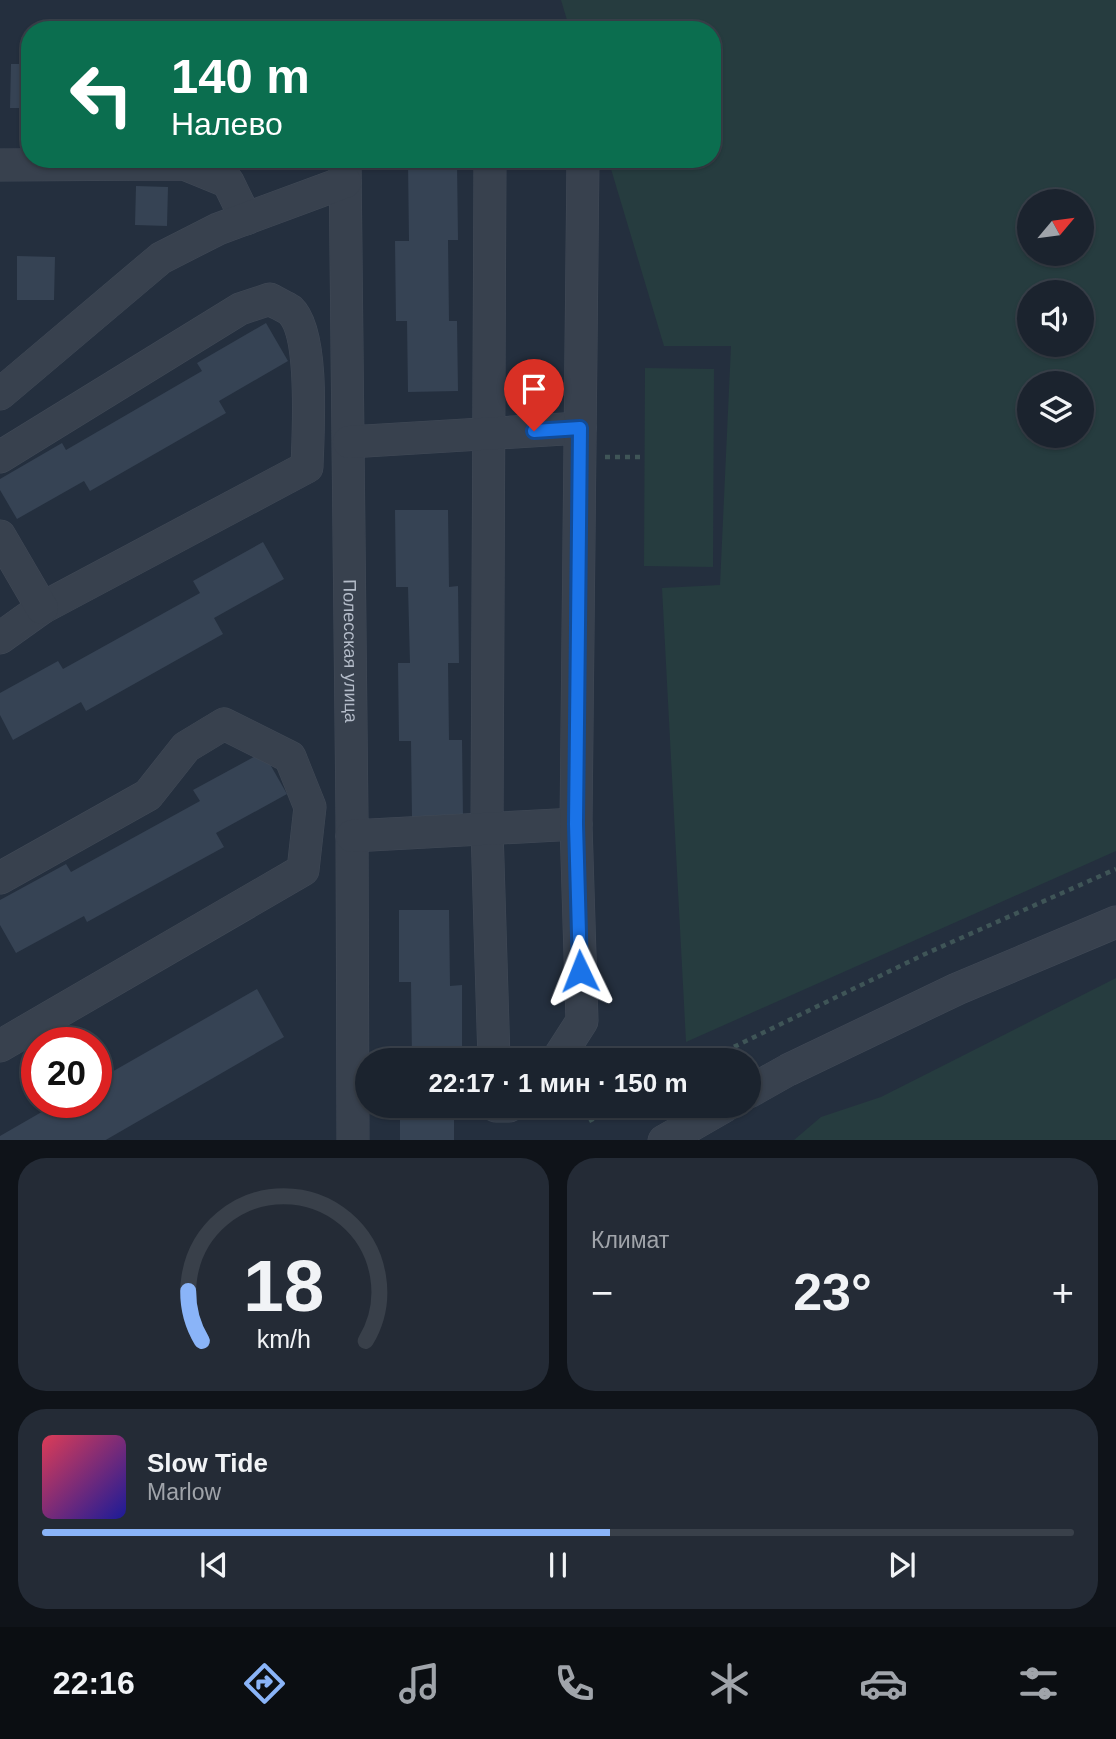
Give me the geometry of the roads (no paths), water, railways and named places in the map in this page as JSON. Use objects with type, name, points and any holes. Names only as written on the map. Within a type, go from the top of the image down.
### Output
[{"type":"street","points":[[0,165],[21,165]]},
{"type":"street","points":[[194,168],[228,182],[246,219]]},
{"type":"street","points":[[490,168],[486,829],[494,1048]]},
{"type":"street","points":[[564,1048],[582,1021],[576,824],[583,168]]},
{"type":"street","points":[[0,394],[161,258],[345,171]]},
{"type":"street","name":"Полесская улица","points":[[345,171],[353,1140]]},
{"type":"street","points":[[0,457],[240,309],[270,299],[291,311],[303,338],[309,386],[307,467],[43,608],[0,638]]},
{"type":"street","points":[[349,442],[489,433],[580,442]]},
{"type":"street","points":[[0,536],[43,608]]},
{"type":"street","points":[[0,878],[148,794],[186,747],[224,724],[290,757],[310,807],[303,870],[0,1046]]},
{"type":"street","points":[[352,836],[576,824]]},
{"type":"street","points":[[761,1085],[957,989],[1116,922]]},
{"type":"street","points":[[664,1140],[703,1118]]}]
